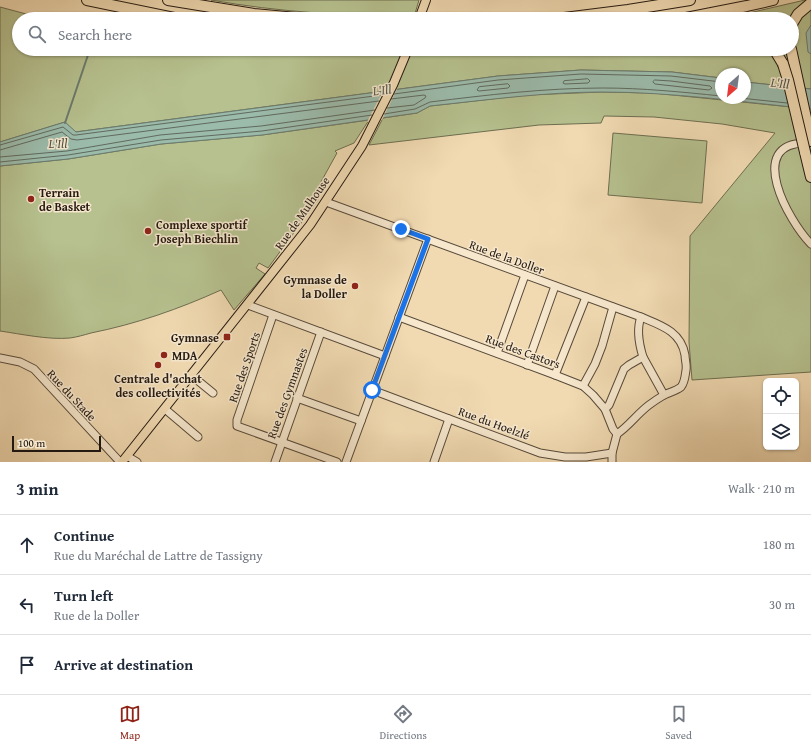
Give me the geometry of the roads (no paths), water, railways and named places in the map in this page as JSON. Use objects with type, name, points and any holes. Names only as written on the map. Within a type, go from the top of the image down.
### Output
[{"type":"highway","points":[[87,0],[145,12]]},
{"type":"highway","points":[[168,0],[242,12]]},
{"type":"highway","points":[[612,12],[690,0]]},
{"type":"highway","points":[[717,12],[773,0]]},
{"type":"highway","points":[[799,13],[811,3]]},
{"type":"highway","points":[[778,56],[783,64],[808,148],[811,177]]},
{"type":"highway","points":[[792,56],[811,141]]},
{"type":"main road","name":"Rue de Mulhouse","points":[[123,460],[248,305],[310,225],[362,146],[393,85],[405,56]]},
{"type":"street","points":[[808,148],[792,144],[783,149],[777,157],[774,171],[790,218],[811,244]]},
{"type":"street","name":"Rue de la Doller","points":[[326,202],[641,317],[667,328],[678,337],[684,349],[686,366],[685,380],[681,386],[675,391],[664,395]]},
{"type":"street","points":[[346,462],[428,239]]},
{"type":"street","points":[[497,353],[525,275]]},
{"type":"street","points":[[527,364],[555,286]]},
{"type":"street","points":[[556,375],[586,297]]},
{"type":"street","points":[[248,305],[385,356]]},
{"type":"street","points":[[583,386],[595,364],[602,346],[613,307]]},
{"type":"street","name":"Rue des Sports","points":[[273,315],[237,420],[237,426],[281,442]]},
{"type":"street","name":"Rue des Castors","points":[[399,317],[583,386],[605,409],[613,429],[617,434]]},
{"type":"street","points":[[612,462],[612,453],[617,434],[644,409],[664,395],[643,357],[639,342],[639,322],[641,317]]},
{"type":"street","name":"Rue des Gymnastes","points":[[274,462],[321,332]]},
{"type":"street","points":[[605,409],[609,405],[624,369],[629,364],[643,357]]},
{"type":"street","name":"Rue du Stade","points":[[0,358],[20,362],[34,369],[123,460],[137,462]]},
{"type":"street","points":[[192,375],[213,393]]},
{"type":"street","name":"Rue du Hoelzlé","points":[[372,390],[540,452],[565,457],[586,457],[612,453]]},
{"type":"street","points":[[297,398],[361,421]]},
{"type":"street","points":[[165,409],[198,437]]},
{"type":"street","points":[[434,462],[449,419]]},
{"type":"street","points":[[281,442],[337,462]]},
{"type":"water","points":[[811,25],[811,54],[808,52],[806,33]]},
{"type":"water","name":"L'Ill","points":[[581,70],[672,72],[715,77],[715,99],[628,92],[581,92],[494,99],[430,106],[417,113],[262,135],[161,144],[68,159],[0,166],[0,142],[65,122],[76,132],[498,76]]},
{"type":"water","name":"L'Ill","points":[[751,83],[811,89],[811,109],[751,103]]},
{"type":"waterway","points":[[65,123],[88,56]]},
{"type":"place","name":"Terrain de Basket","points":[[31,199]]},
{"type":"place","name":"Complexe sportif Joseph Biechlin","points":[[148,231]]},
{"type":"place","name":"Gymnase de la Doller","points":[[355,286]]},
{"type":"place","name":"Gymnase","points":[[227,337]]},
{"type":"place","name":"MDA","points":[[164,355]]},
{"type":"place","name":"Centrale d'achat des collectivités","points":[[158,365]]}]
